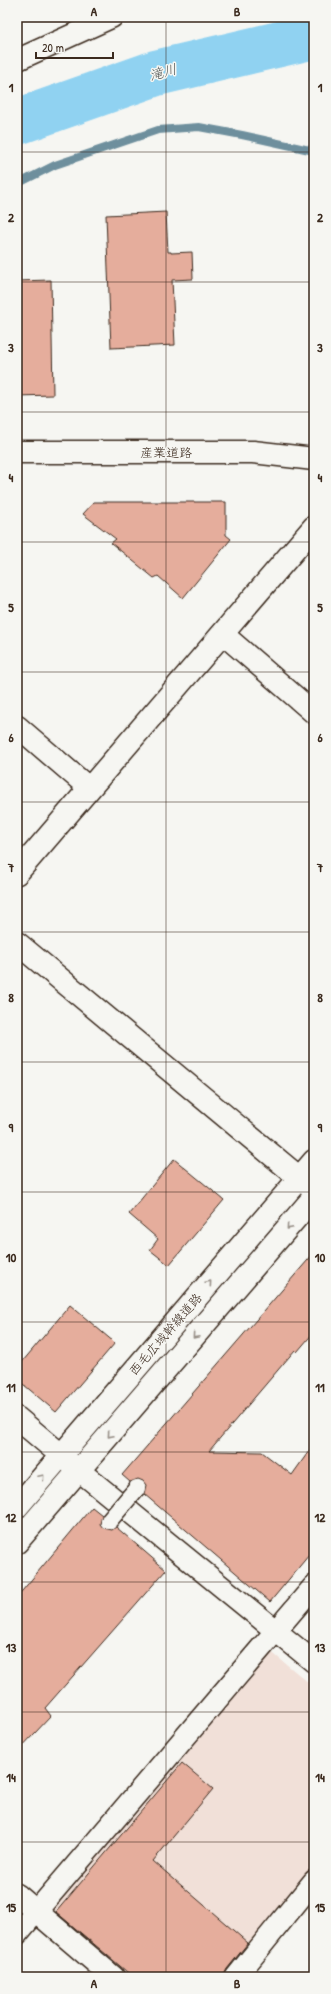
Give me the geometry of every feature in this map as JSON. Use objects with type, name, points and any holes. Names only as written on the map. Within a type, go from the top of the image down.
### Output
[{"type":"street","points":[[17,60],[112,17]]},
{"type":"street","name":"産業道路","points":[[17,452],[253,452],[314,459]]},
{"type":"street","points":[[17,873],[89,788],[224,634],[314,527]]},
{"type":"street","points":[[224,634],[314,713]]},
{"type":"street","points":[[17,726],[89,788]]},
{"type":"street","points":[[17,943],[307,1184]]},
{"type":"street","name":"西毛広域幹線道路","points":[[17,1507],[61,1456],[307,1184],[314,1161]]},
{"type":"street","name":"西毛広域幹線道路","points":[[17,1542],[314,1197]]},
{"type":"street","points":[[17,1418],[61,1456],[314,1662]]},
{"type":"street","points":[[109,1521],[137,1488]]},
{"type":"street","points":[[17,1934],[314,1586]]},
{"type":"street","points":[[236,1977],[314,1881]]},
{"type":"street","points":[[17,1895],[113,1977]]},
{"type":"shaded area","points":[[269,1650],[314,1687],[314,1873],[231,1977],[118,1977],[44,1914]]},
{"type":"building","points":[[166,212],[168,252],[192,252],[193,279],[172,280],[175,345],[111,348],[106,215]]},
{"type":"building","points":[[51,280],[53,395],[17,396],[17,281]]},
{"type":"building","points":[[94,502],[226,502],[226,535],[231,539],[183,598],[158,576],[154,578],[111,543],[116,539],[83,514]]},
{"type":"building","points":[[174,1159],[224,1200],[169,1265],[150,1250],[158,1239],[129,1214]]},
{"type":"building","points":[[314,1253],[314,1332],[297,1352],[295,1350],[209,1451],[262,1452],[292,1475],[314,1444],[314,1549],[270,1602],[144,1494],[146,1485],[143,1481],[138,1479],[130,1482],[122,1475]]},
{"type":"building","points":[[70,1305],[115,1343],[56,1412],[17,1379],[17,1368]]},
{"type":"building","points":[[92,1507],[102,1515],[100,1524],[103,1528],[112,1530],[116,1527],[166,1570],[45,1708],[51,1716],[17,1752],[17,1597]]},
{"type":"building","points":[[182,1763],[213,1789],[153,1861],[248,1943],[227,1969],[223,1977],[133,1977],[56,1912]]},
{"type":"waterway","name":"滝川","points":[[17,122],[156,73],[314,36]]},
{"type":"waterway","points":[[17,184],[55,165],[158,130],[199,127],[314,151]]}]
